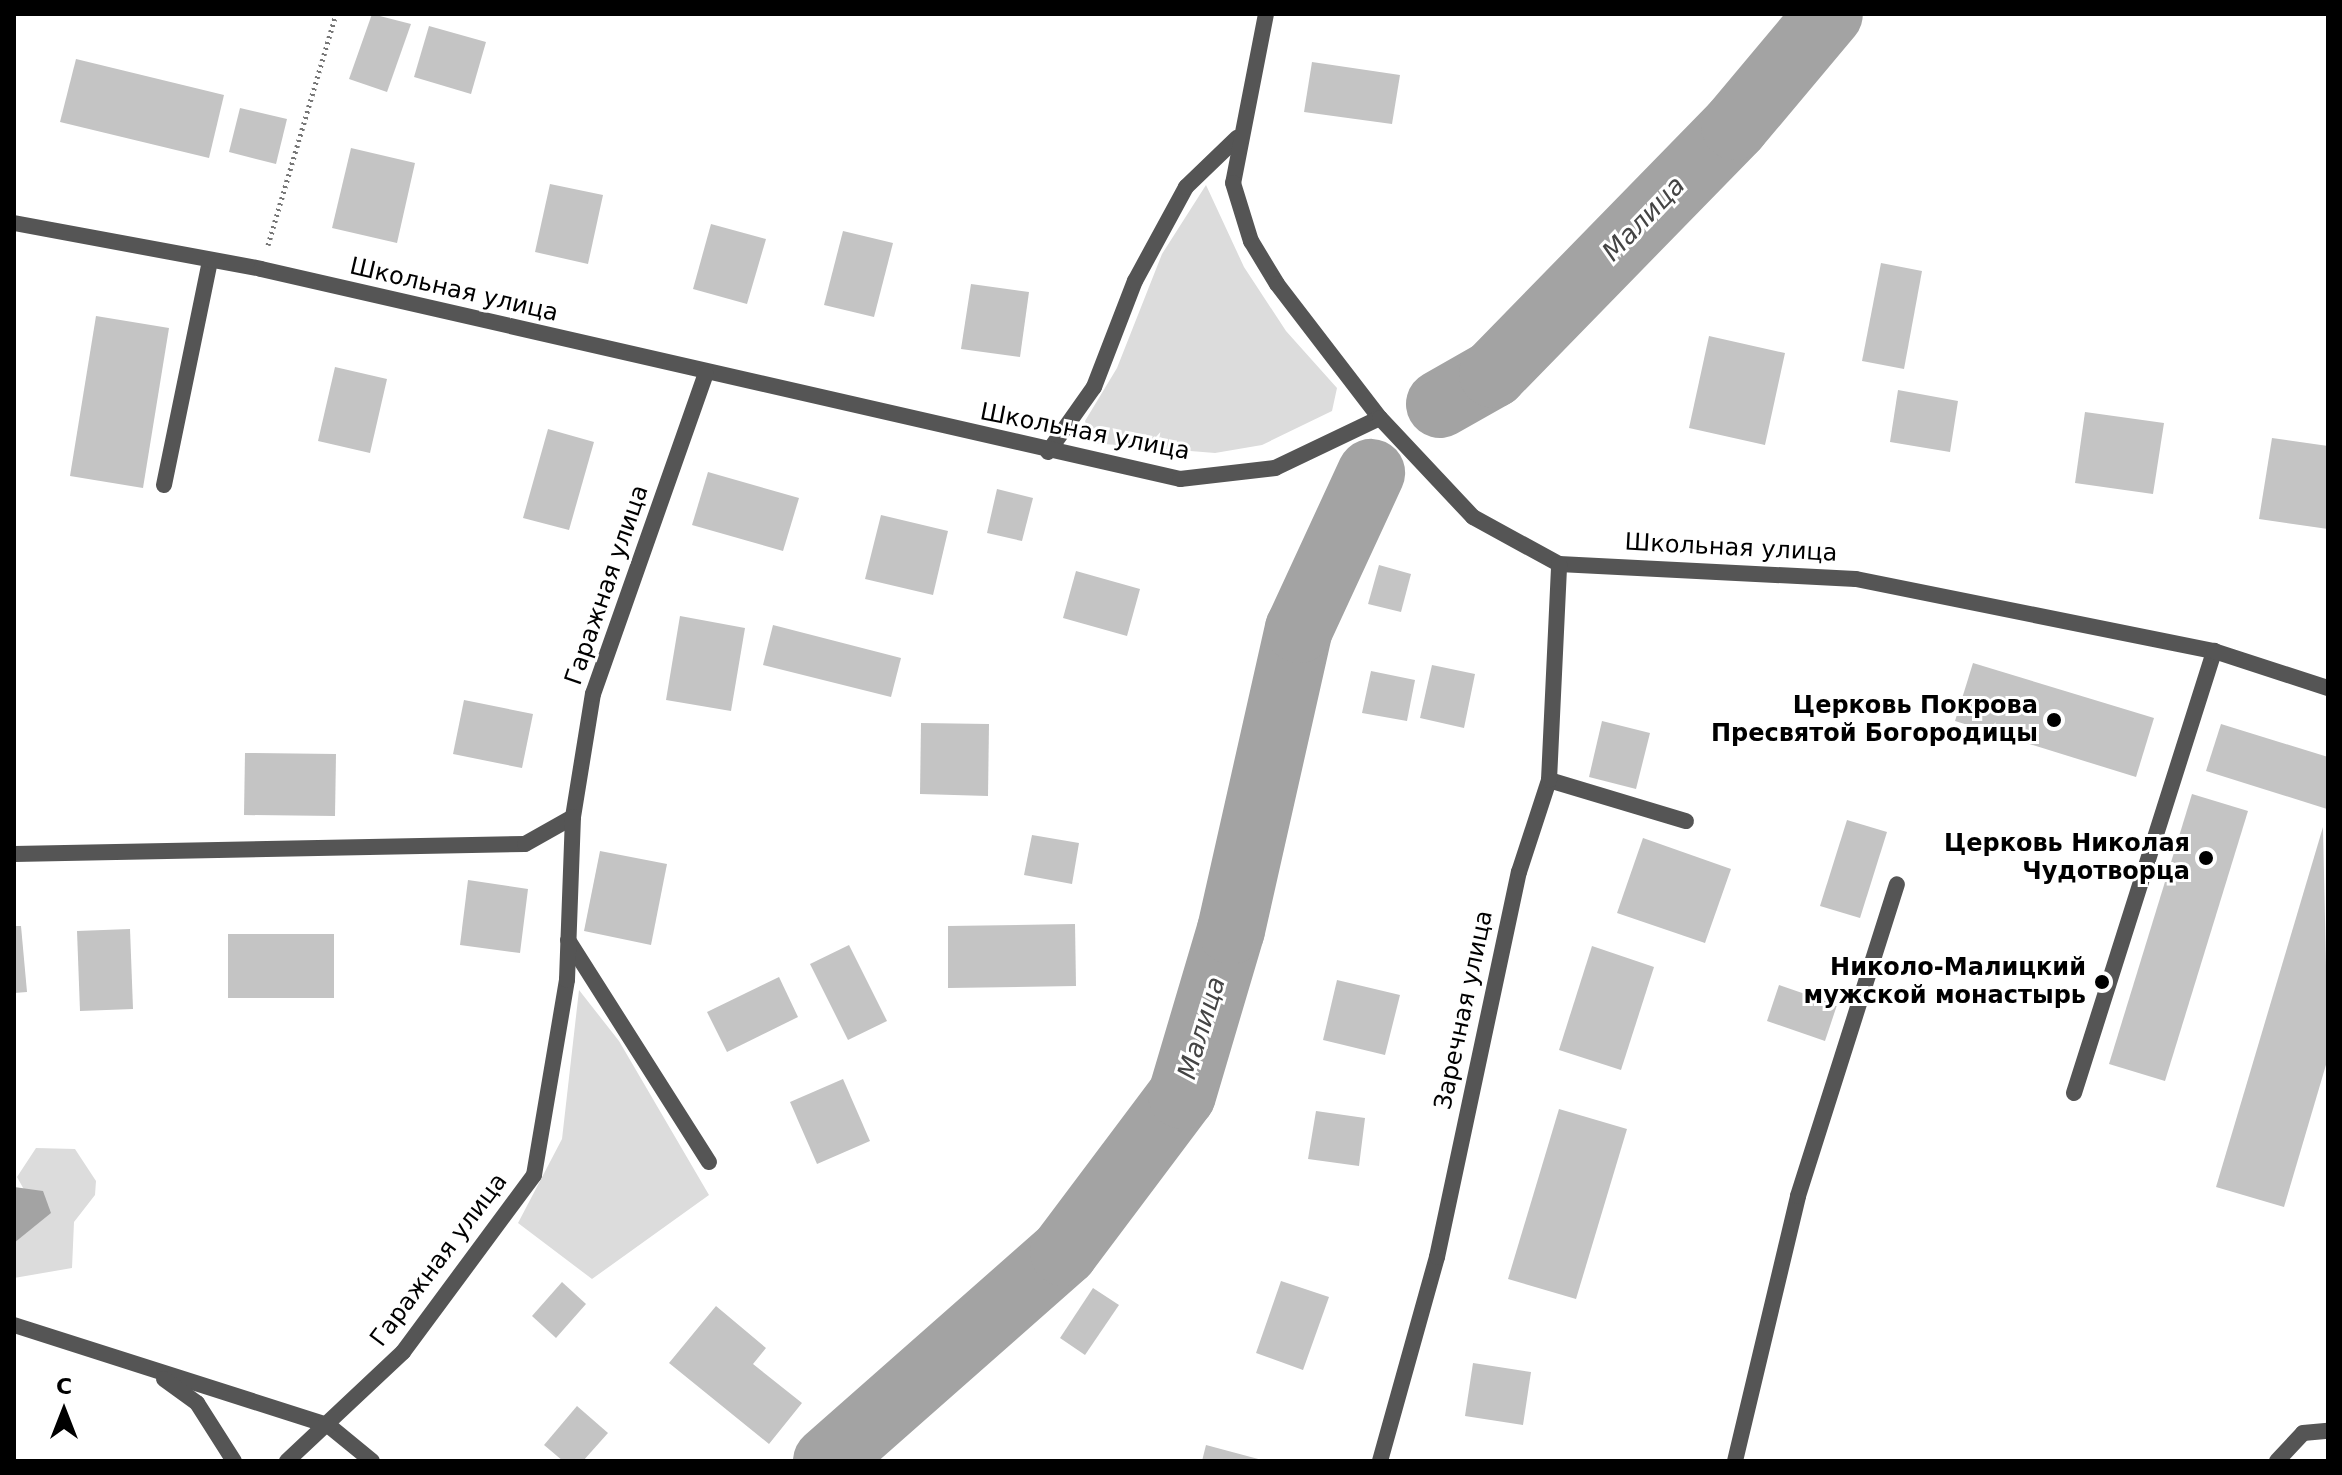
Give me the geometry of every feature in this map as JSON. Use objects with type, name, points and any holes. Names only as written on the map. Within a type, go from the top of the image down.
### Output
[{"type":"street","points":[[1266,14],[1237,138],[1233,183],[1251,241],[1380,418]]},
{"type":"street","points":[[1048,452],[1094,387],[1135,281],[1186,187],[1237,138]]},
{"type":"street","name":"Школьная улица","points":[[14,223],[261,269],[706,374],[1180,479],[1235,478],[1275,468],[1380,418],[1473,517],[1559,564],[1856,579],[2214,651],[2328,688]]},
{"type":"street","points":[[164,485],[210,261]]},
{"type":"street","name":"Гаражная улица","points":[[287,1461],[403,1352],[534,1175],[554,1082],[568,940],[573,817],[593,694],[706,374]]},
{"type":"street","name":"Заречная улица","points":[[1380,1461],[1437,1257],[1519,872],[1549,780],[1559,564]]},
{"type":"street","points":[[2074,1093],[2214,651]]},
{"type":"street","points":[[1549,780],[1686,821]]},
{"type":"street","points":[[14,854],[525,844],[573,817]]},
{"type":"street","points":[[1735,1461],[1798,1196],[1897,884]]},
{"type":"street","points":[[568,940],[709,1162]]},
{"type":"street","points":[[14,1325],[328,1425],[372,1461]]},
{"type":"street","points":[[141,1365],[197,1403],[234,1461]]},
{"type":"street","points":[[2277,1461],[2303,1433],[2328,1431]]},
{"type":"path","points":[[261,269],[336,14]]},
{"type":"shaded area","points":[[1206,185],[1244,267],[1286,331],[1337,388],[1332,411],[1262,445],[1215,453],[1092,443],[1085,421],[1117,368],[1162,254]]},
{"type":"shaded area","points":[[579,990],[619,1041],[709,1195],[592,1279],[518,1223],[562,1139]]},
{"type":"shaded area","points":[[36,1148],[75,1149],[96,1181],[95,1195],[74,1222],[72,1268],[14,1278],[14,1221],[27,1195],[17,1177]]},
{"type":"shaded area","points":[[14,1187],[43,1191],[51,1213],[14,1243]]},
{"type":"building","points":[[372,14],[411,24],[387,92],[349,79]]},
{"type":"building","points":[[429,26],[486,42],[471,94],[414,77]]},
{"type":"building","points":[[76,59],[224,95],[209,158],[60,122]]},
{"type":"building","points":[[1312,62],[1400,75],[1392,124],[1304,112]]},
{"type":"building","points":[[240,108],[287,119],[276,164],[229,152]]},
{"type":"building","points":[[351,148],[415,163],[397,243],[332,228]]},
{"type":"building","points":[[550,184],[603,195],[588,264],[535,252]]},
{"type":"building","points":[[711,224],[766,239],[747,304],[693,289]]},
{"type":"building","points":[[843,231],[893,243],[874,317],[824,305]]},
{"type":"building","points":[[1881,263],[1922,271],[1904,369],[1862,361]]},
{"type":"building","points":[[971,284],[1029,292],[1020,357],[961,349]]},
{"type":"building","points":[[96,316],[169,328],[143,488],[70,476]]},
{"type":"building","points":[[1709,336],[1785,353],[1765,445],[1689,428]]},
{"type":"building","points":[[335,367],[387,379],[370,453],[318,441]]},
{"type":"building","points":[[1898,390],[1958,401],[1950,452],[1890,442]]},
{"type":"building","points":[[2085,412],[2164,423],[2153,494],[2075,483]]},
{"type":"building","points":[[548,429],[594,442],[569,530],[523,518]]},
{"type":"building","points":[[2272,438],[2328,446],[2328,529],[2259,519]]},
{"type":"building","points":[[708,472],[799,498],[783,551],[692,525]]},
{"type":"building","points":[[997,489],[1033,498],[1022,541],[987,533]]},
{"type":"building","points":[[881,515],[948,531],[933,595],[865,579]]},
{"type":"building","points":[[1379,565],[1411,574],[1401,612],[1368,604]]},
{"type":"building","points":[[1076,571],[1140,589],[1127,636],[1063,618]]},
{"type":"building","points":[[680,616],[745,628],[731,711],[666,700]]},
{"type":"building","points":[[773,625],[901,658],[891,697],[763,665]]},
{"type":"building","name":"Церковь Покрова Пресвятой Богородицы","points":[[1973,663],[2154,718],[2136,777],[1955,721]]},
{"type":"building","points":[[1432,665],[1475,674],[1464,728],[1420,718]]},
{"type":"building","points":[[1371,671],[1415,680],[1407,721],[1362,713]]},
{"type":"building","points":[[464,700],[533,714],[522,768],[453,754]]},
{"type":"building","points":[[1602,721],[1650,733],[1636,789],[1589,777]]},
{"type":"building","points":[[921,723],[989,724],[988,796],[920,794]]},
{"type":"building","points":[[2221,724],[2328,757],[2327,809],[2206,771]]},
{"type":"building","points":[[245,753],[336,754],[335,816],[244,815]]},
{"type":"building","points":[[2192,794],[2248,811],[2165,1081],[2109,1064]]},
{"type":"building","points":[[1847,820],[1887,832],[1860,918],[1820,906]]},
{"type":"building","points":[[2323,827],[2328,1058],[2284,1207],[2216,1187]]},
{"type":"building","points":[[1032,835],[1079,843],[1072,884],[1024,875]]},
{"type":"building","points":[[1643,838],[1731,869],[1705,943],[1617,913]]},
{"type":"building","points":[[600,851],[667,864],[651,945],[584,931]]},
{"type":"building","points":[[468,880],[528,889],[520,953],[460,945]]},
{"type":"building","points":[[1075,924],[1076,986],[948,988],[948,926]]},
{"type":"building","points":[[14,926],[21,926],[27,992],[14,993]]},
{"type":"building","points":[[130,929],[133,1009],[80,1011],[77,931]]},
{"type":"building","points":[[228,934],[334,934],[334,998],[228,998]]},
{"type":"building","points":[[849,945],[887,1021],[848,1040],[810,964]]},
{"type":"building","points":[[1592,946],[1654,967],[1621,1070],[1559,1050]]},
{"type":"building","points":[[779,977],[798,1017],[727,1052],[707,1012]]},
{"type":"building","points":[[1337,980],[1400,995],[1385,1055],[1323,1040]]},
{"type":"building","points":[[1779,985],[1837,1005],[1825,1041],[1767,1021]]},
{"type":"building","points":[[843,1079],[870,1141],[817,1164],[790,1102]]},
{"type":"building","points":[[1559,1109],[1627,1129],[1576,1299],[1508,1279]]},
{"type":"building","points":[[1316,1111],[1365,1118],[1359,1166],[1308,1159]]},
{"type":"building","points":[[1281,1281],[1329,1297],[1303,1370],[1256,1353]]},
{"type":"building","points":[[562,1282],[586,1304],[556,1338],[532,1316]]},
{"type":"building","points":[[1093,1288],[1119,1305],[1085,1355],[1060,1338]]},
{"type":"building","points":[[716,1306],[766,1348],[753,1364],[802,1403],[769,1444],[669,1363]]},
{"type":"building","points":[[1473,1363],[1531,1372],[1523,1425],[1465,1416]]},
{"type":"building","points":[[577,1406],[608,1433],[583,1461],[563,1461],[544,1445]]},
{"type":"building","points":[[1206,1445],[1262,1460],[1262,1461],[1202,1461]]},
{"type":"waterway","name":"Малица","points":[[1440,404],[1493,374],[1735,126],[1829,14]]},
{"type":"waterway","name":"Малица","points":[[827,1461],[1064,1252],[1182,1095],[1231,930],[1299,629],[1371,473]]},
{"type":"place","name":"Церковь Покрова Пресвятой Богородицы","points":[[2054,720]]},
{"type":"place","name":"Церковь Николая Чудотворца","points":[[2206,858]]},
{"type":"place","name":"Николо-Малицкий мужской монастырь","points":[[2102,982]]}]
